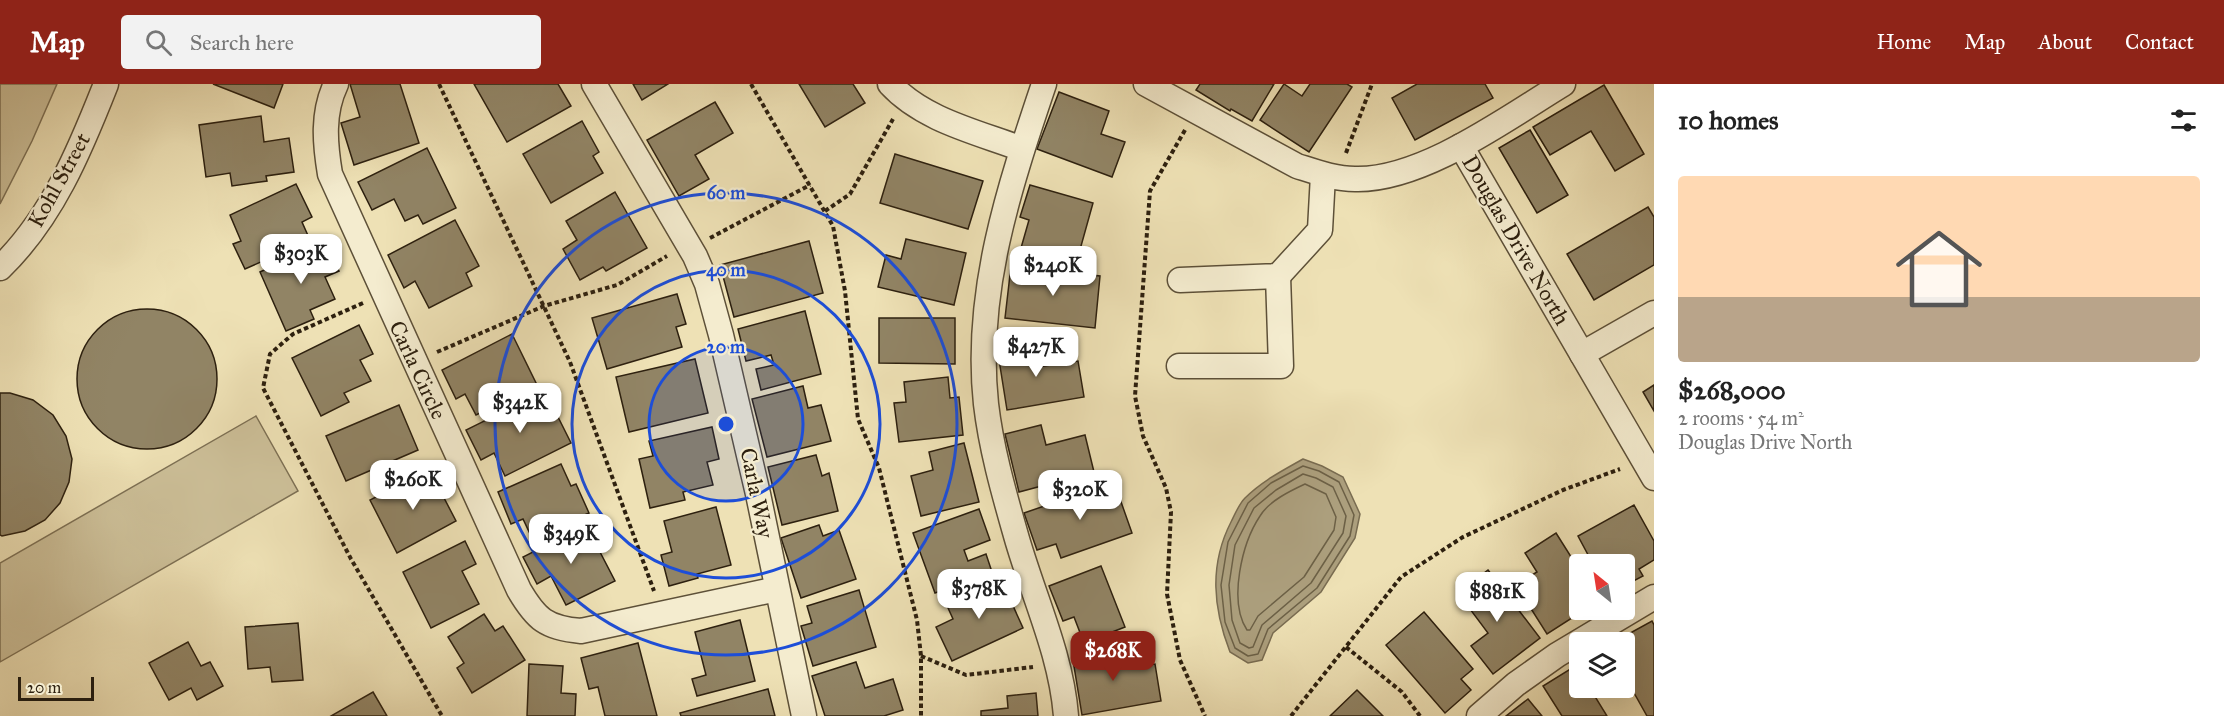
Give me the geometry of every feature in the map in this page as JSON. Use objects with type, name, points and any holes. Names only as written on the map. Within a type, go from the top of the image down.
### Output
[{"type":"street","name":"Kohl Street","points":[[0,268],[35,226],[55,195],[81,147],[106,84]]},
{"type":"street","name":"Carla Circle","points":[[336,84],[326,120],[325,143],[330,174],[519,590],[530,608],[543,620],[561,630],[581,631],[777,589]]},
{"type":"street","name":"Carla Way","points":[[594,84],[690,248],[708,284],[804,716]]},
{"type":"street","points":[[1044,84],[1022,149],[993,255],[986,310],[984,363],[986,404],[999,472],[1010,515],[1057,664],[1066,716]]},
{"type":"street","name":"Douglas Drive North","points":[[1146,84],[1297,166],[1330,176],[1355,179],[1386,177],[1417,168],[1461,146],[1649,469]]},
{"type":"street","points":[[1461,146],[1563,84]]},
{"type":"street","points":[[898,91],[927,113],[1022,149]]},
{"type":"street","points":[[1179,366],[1281,366],[1278,276],[1320,230],[1330,176]]},
{"type":"street","points":[[1180,280],[1278,276]]},
{"type":"street","points":[[1582,354],[1654,313]]},
{"type":"street","points":[[1479,716],[1516,684],[1557,655],[1654,597]]},
{"type":"path","points":[[439,84],[570,362],[663,615]]},
{"type":"path","points":[[751,84],[833,226],[845,291],[858,419],[879,468],[917,620],[921,656],[921,716]]},
{"type":"path","points":[[1330,176],[1372,84]]},
{"type":"path","points":[[825,211],[850,194],[898,91]]},
{"type":"path","points":[[1196,111],[1150,191],[1135,396],[1143,436],[1166,488],[1171,512],[1167,594],[1180,660],[1205,716]]},
{"type":"path","points":[[415,362],[544,306],[617,285],[661,258],[690,248],[810,185]]},
{"type":"path","points":[[383,294],[293,334],[270,354],[263,388],[351,559],[442,716]]},
{"type":"path","points":[[1291,716],[1401,577],[1463,537],[1563,490],[1649,469]]},
{"type":"path","points":[[1346,646],[1401,692],[1420,716]]},
{"type":"path","points":[[921,656],[966,675],[1057,664]]},
{"type":"shaded area","points":[[0,84],[57,84],[32,141],[0,204]]},
{"type":"shaded area","points":[[256,416],[298,491],[0,662],[0,563]]},
{"type":"water","points":[[1303,459],[1343,477],[1360,514],[1355,538],[1321,592],[1273,633],[1262,660],[1248,663],[1230,652],[1224,636],[1216,587],[1219,554],[1231,522],[1243,500],[1265,481]]},
{"type":"building","points":[[213,84],[283,84],[274,108]]},
{"type":"building","points":[[350,84],[400,84],[419,143],[354,165],[341,123],[360,117]]},
{"type":"building","points":[[474,84],[558,84],[571,106],[507,142]]},
{"type":"building","points":[[633,84],[668,84],[642,100]]},
{"type":"building","points":[[799,84],[853,84],[865,103],[825,127]]},
{"type":"building","points":[[1200,84],[1274,84],[1252,121],[1231,109],[1230,111],[1196,90]]},
{"type":"building","points":[[1284,84],[1302,96],[1310,84],[1347,84],[1352,87],[1309,152],[1260,120]]},
{"type":"building","points":[[1417,84],[1485,84],[1493,98],[1415,140],[1392,98]]},
{"type":"building","points":[[1604,85],[1644,154],[1615,171],[1591,131],[1550,155],[1533,127]]},
{"type":"building","points":[[1059,92],[1109,111],[1101,134],[1125,142],[1112,177],[1037,149]]},
{"type":"building","points":[[715,102],[733,133],[695,155],[709,179],[679,196],[647,140]]},
{"type":"building","points":[[261,116],[264,142],[289,138],[294,172],[266,176],[267,181],[232,186],[230,173],[206,177],[199,125]]},
{"type":"building","points":[[582,121],[599,152],[593,156],[603,173],[551,203],[523,154]]},
{"type":"building","points":[[1530,130],[1568,195],[1537,213],[1499,148]]},
{"type":"building","points":[[427,148],[456,208],[423,224],[418,215],[405,221],[394,199],[372,210],[358,182]]},
{"type":"building","points":[[895,154],[983,181],[968,229],[880,203]]},
{"type":"building","points":[[296,184],[312,217],[302,222],[310,240],[245,269],[233,244],[241,241],[230,215]]},
{"type":"building","points":[[1030,185],[1093,203],[1076,264],[1021,248],[1029,220],[1020,217]]},
{"type":"building","points":[[615,192],[647,248],[606,271],[603,267],[580,280],[563,249],[577,240],[566,221]]},
{"type":"building","points":[[1648,207],[1654,217],[1654,265],[1594,300],[1567,254]]},
{"type":"building","points":[[455,220],[479,266],[466,273],[472,286],[429,308],[415,281],[404,288],[388,255]]},
{"type":"building","points":[[906,239],[966,253],[954,305],[878,287],[886,255],[901,259]]},
{"type":"building","points":[[809,241],[823,293],[734,317],[720,265]]},
{"type":"building","points":[[326,242],[339,271],[325,277],[335,299],[310,310],[314,319],[286,331],[260,272]]},
{"type":"building","points":[[1011,266],[1100,276],[1095,328],[1005,318]]},
{"type":"building","points":[[677,294],[686,324],[676,327],[682,347],[607,369],[592,318]]},
{"type":"building","points":[[147,309],[174,314],[196,330],[212,352],[217,379],[212,406],[196,428],[174,444],[147,449],[120,444],[98,428],[82,406],[77,379],[82,352],[98,330],[120,314]]},
{"type":"building","points":[[805,311],[821,374],[761,390],[756,369],[774,365],[771,355],[746,361],[738,329]]},
{"type":"building","points":[[879,318],[955,318],[955,364],[879,363]]},
{"type":"building","points":[[359,325],[373,354],[360,360],[371,381],[344,393],[349,402],[321,416],[292,358]]},
{"type":"building","points":[[512,334],[537,385],[476,415],[465,394],[456,399],[442,370]]},
{"type":"building","points":[[1034,341],[1038,367],[1078,361],[1084,397],[1007,410],[997,347]]},
{"type":"building","points":[[695,359],[708,413],[629,432],[616,377]]},
{"type":"building","points":[[948,377],[950,398],[959,397],[963,435],[899,442],[894,403],[906,402],[904,382]]},
{"type":"building","points":[[1654,385],[1654,411],[1643,392]]},
{"type":"building","points":[[803,386],[808,408],[821,405],[831,441],[767,457],[752,399]]},
{"type":"building","points":[[545,391],[571,443],[505,476],[494,453],[481,460],[466,430]]},
{"type":"building","points":[[0,393],[10,393],[33,400],[53,415],[66,436],[72,459],[69,482],[60,503],[45,520],[25,531],[2,536],[0,535]]},
{"type":"building","points":[[399,405],[418,450],[346,481],[326,436]]},
{"type":"building","points":[[1041,425],[1046,445],[1085,435],[1094,472],[1019,492],[1005,434]]},
{"type":"building","points":[[712,427],[719,459],[707,462],[713,485],[683,492],[685,500],[650,508],[639,459],[653,456],[649,441]]},
{"type":"building","points":[[964,443],[979,502],[921,516],[911,476],[933,470],[929,452]]},
{"type":"building","points":[[816,455],[822,476],[829,473],[838,511],[782,525],[768,467]]},
{"type":"building","points":[[561,464],[571,486],[576,484],[589,513],[532,538],[523,519],[511,524],[498,492]]},
{"type":"building","points":[[429,469],[456,521],[397,553],[370,500]]},
{"type":"building","points":[[1114,482],[1132,533],[1061,558],[1056,544],[1037,550],[1024,513]]},
{"type":"building","points":[[1634,505],[1654,541],[1654,560],[1639,569],[1643,576],[1635,580],[1635,554],[1588,554],[1578,536]]},
{"type":"building","points":[[716,507],[731,565],[697,574],[698,578],[669,586],[661,555],[672,552],[664,521]]},
{"type":"building","points":[[979,509],[990,540],[964,550],[968,561],[986,554],[992,572],[935,593],[913,533]]},
{"type":"building","points":[[586,525],[615,581],[566,605],[551,576],[537,584],[523,557]]},
{"type":"building","points":[[819,525],[823,536],[839,530],[856,579],[801,598],[781,538]]},
{"type":"building","points":[[1556,533],[1569,554],[1569,620],[1547,634],[1528,604],[1536,599],[1524,580],[1537,572],[1525,553]]},
{"type":"building","points":[[465,541],[476,564],[462,571],[479,604],[431,628],[403,572]]},
{"type":"building","points":[[1101,566],[1125,627],[1084,643],[1074,617],[1063,621],[1049,586]]},
{"type":"building","points":[[1488,570],[1540,638],[1493,674],[1471,646],[1488,633],[1458,593]]},
{"type":"building","points":[[1000,577],[1023,628],[952,661],[936,627],[953,619],[948,608],[964,601],[962,594]]},
{"type":"building","points":[[859,590],[876,647],[813,666],[801,626],[812,623],[807,606]]},
{"type":"building","points":[[1424,612],[1473,669],[1461,679],[1471,690],[1445,713],[1386,645]]},
{"type":"building","points":[[484,614],[495,631],[503,626],[525,660],[472,693],[457,668],[464,663],[448,637]]},
{"type":"building","points":[[740,620],[755,681],[697,696],[692,679],[706,675],[695,632]]},
{"type":"building","points":[[1652,621],[1654,625],[1654,716],[1647,716],[1635,695],[1635,632],[1632,632]]},
{"type":"building","points":[[298,623],[303,680],[272,682],[270,667],[248,669],[245,627]]},
{"type":"building","points":[[188,642],[201,666],[210,662],[223,686],[197,700],[191,688],[169,700],[149,663]]},
{"type":"building","points":[[638,643],[657,716],[605,716],[598,687],[589,689],[581,658]]},
{"type":"building","points":[[1119,645],[1124,669],[1155,664],[1161,701],[1082,715],[1072,654]]},
{"type":"building","points":[[856,662],[865,688],[893,679],[903,710],[884,716],[825,716],[812,676]]},
{"type":"building","points":[[529,664],[563,666],[561,693],[576,694],[575,716],[527,716]]},
{"type":"building","points":[[1569,670],[1569,698],[1596,698],[1607,716],[1562,716],[1543,686]]},
{"type":"building","points":[[768,689],[775,716],[681,716],[680,713]]},
{"type":"building","points":[[1357,690],[1383,716],[1330,716]]},
{"type":"building","points":[[373,692],[387,716],[331,716]]},
{"type":"building","points":[[1036,693],[1038,716],[981,716],[981,711],[1008,708],[1007,696]]},
{"type":"building","points":[[1528,699],[1542,716],[1506,716]]}]
